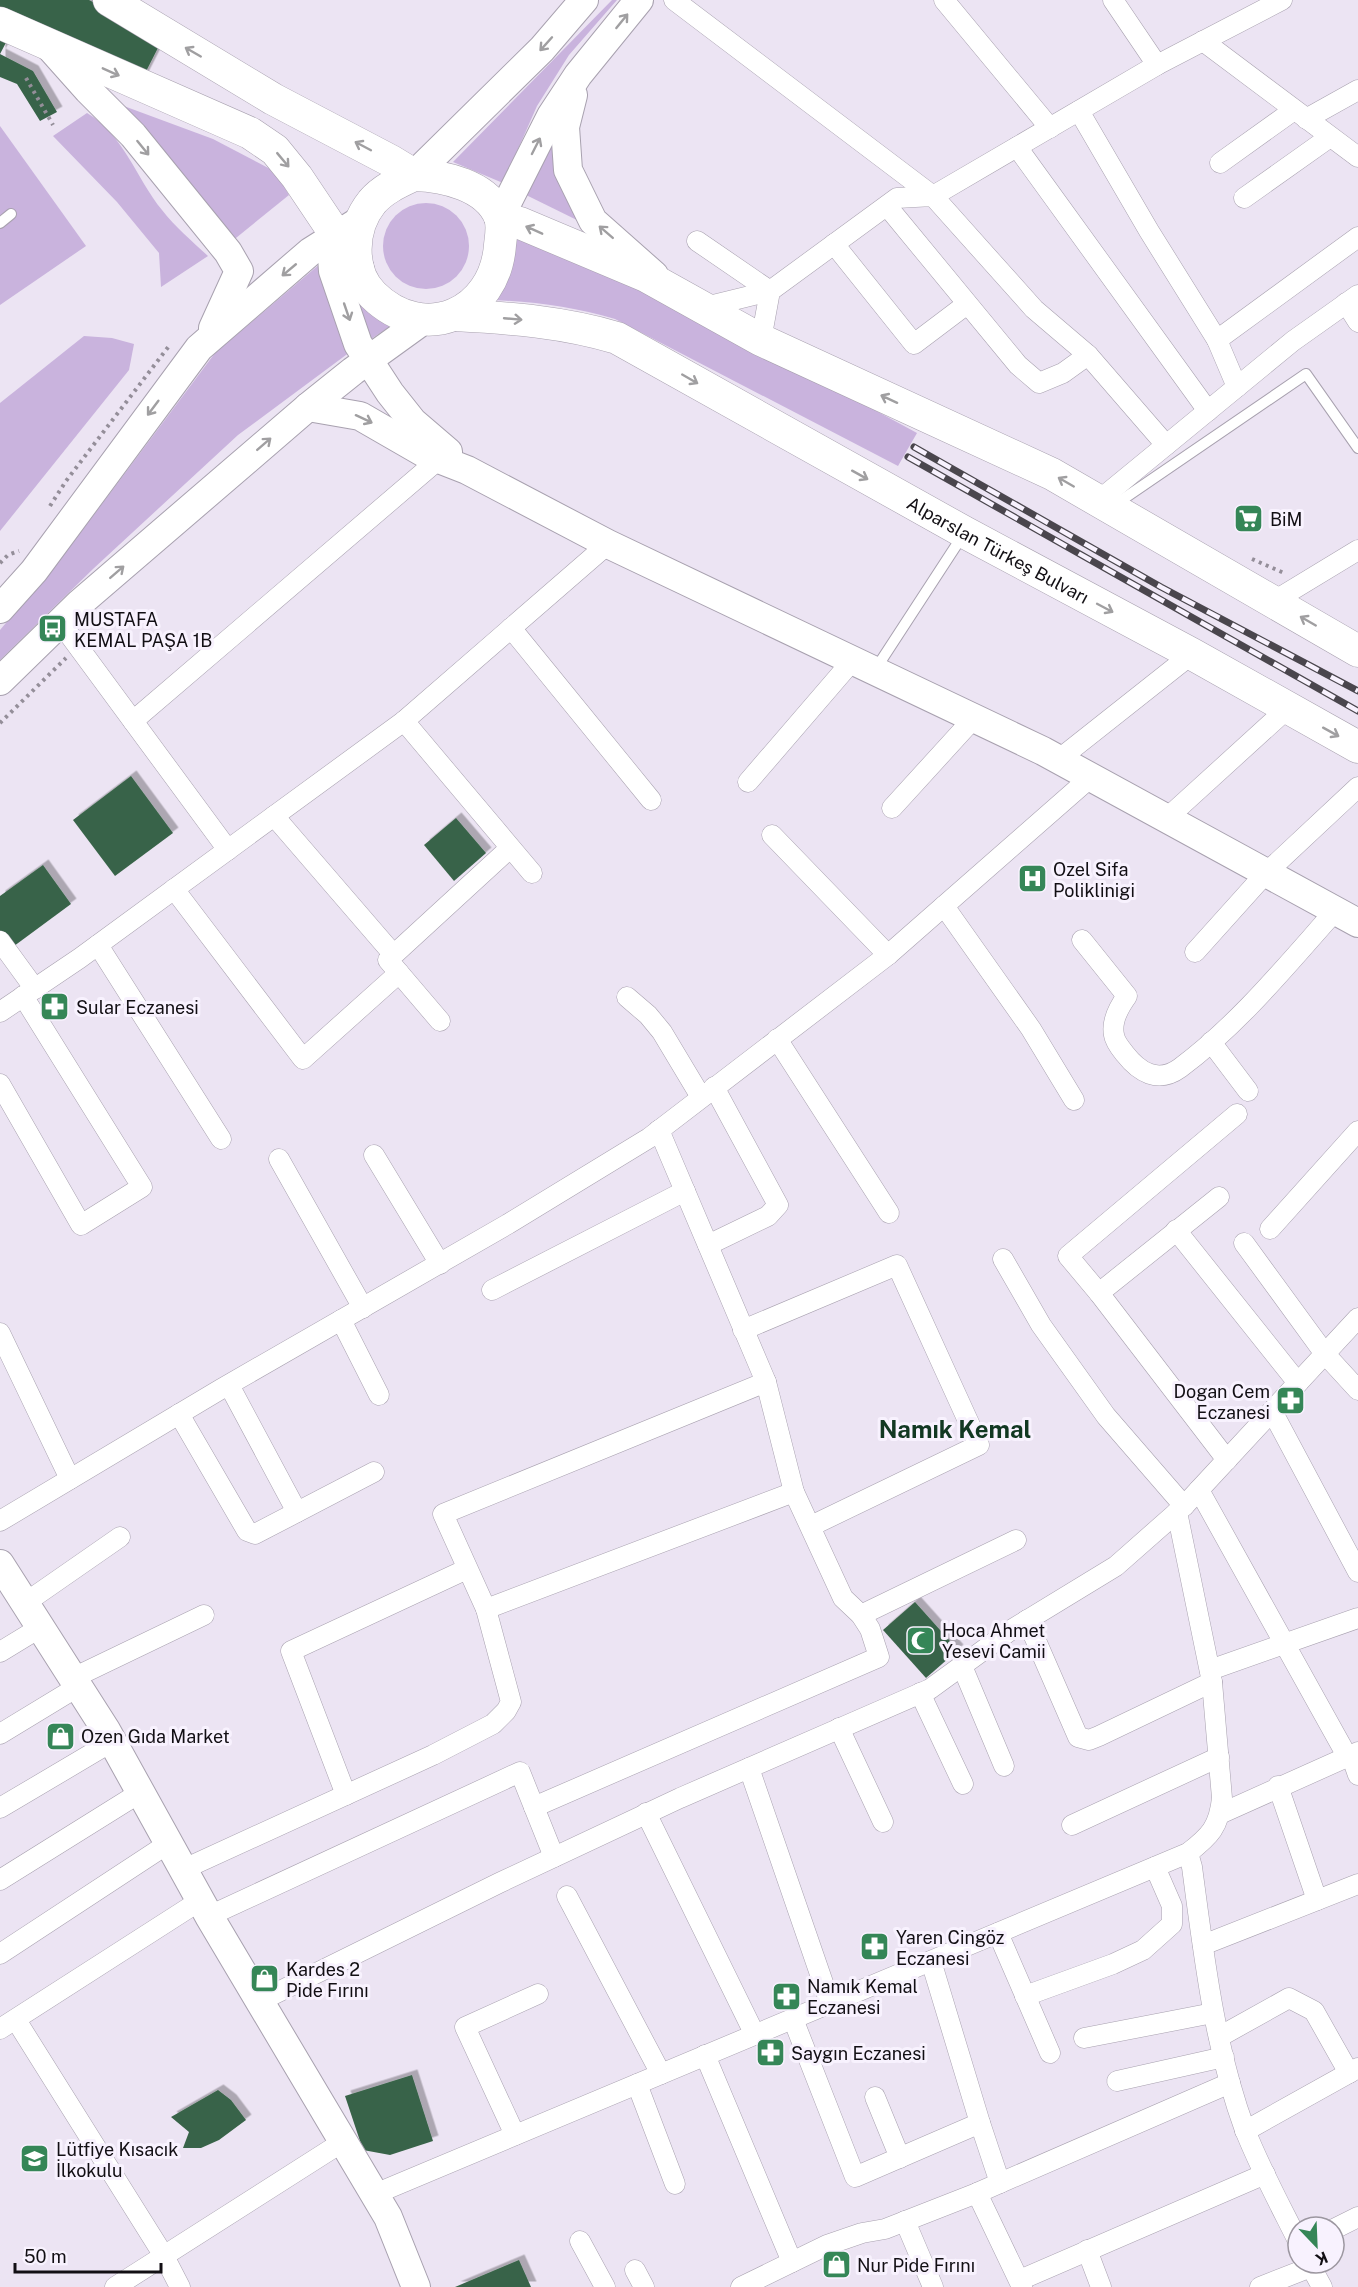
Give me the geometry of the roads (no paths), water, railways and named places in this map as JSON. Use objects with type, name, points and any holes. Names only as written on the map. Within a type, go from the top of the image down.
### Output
[{"type":"main road","points":[[0,681],[67,616],[308,407],[369,359],[440,317],[476,302],[490,283],[499,260],[500,217],[479,193],[435,176],[414,175],[273,99],[109,0]]},
{"type":"main road","points":[[451,460],[413,422],[390,393],[358,344],[333,271],[332,256],[349,227],[372,202],[390,186],[414,175],[542,50],[584,0]]},
{"type":"main road","points":[[500,217],[551,117],[578,75],[639,0]]},
{"type":"main road","points":[[0,23],[250,133],[275,150],[297,177],[349,227],[358,268],[369,290],[386,307],[411,318],[440,317]]},
{"type":"main road","points":[[47,44],[133,135],[228,252],[239,271],[206,341]]},
{"type":"main road","points":[[578,75],[565,127],[568,170],[593,221],[665,285],[701,308],[761,340],[1052,474],[1358,651]]},
{"type":"main road","points":[[500,217],[520,223],[665,285]]},
{"type":"main road","points":[[0,609],[28,561],[206,341],[310,252],[349,227]]},
{"type":"main road","name":"Alparslan Türkeş Bulvarı","points":[[440,317],[542,321],[583,327],[617,338],[964,532],[1192,654],[1358,747]]},
{"type":"main road","points":[[308,407],[360,416],[426,454],[451,460],[608,544],[1058,760],[1347,917]]},
{"type":"main road","points":[[0,1564],[112,1741],[205,1908],[375,2194],[388,2217],[416,2287]]},
{"type":"street","points":[[674,0],[933,196],[1034,309],[1088,355],[1166,445]]},
{"type":"street","points":[[944,0],[1050,128]]},
{"type":"street","points":[[1113,0],[1157,65]]},
{"type":"street","points":[[701,308],[770,291],[897,198],[933,196],[1157,65],[1282,0]]},
{"type":"street","points":[[1203,41],[1358,157]]},
{"type":"street","points":[[1220,163],[1300,115],[1358,90]]},
{"type":"street","points":[[1079,111],[1149,231],[1217,340],[1237,387]]},
{"type":"street","points":[[1244,198],[1330,137]]},
{"type":"street","points":[[1017,147],[1208,411]]},
{"type":"street","points":[[886,206],[1018,365],[1039,383],[1063,373],[1088,355]]},
{"type":"street","points":[[1217,340],[1358,237]]},
{"type":"street","points":[[697,241],[770,291]]},
{"type":"street","points":[[834,244],[914,344],[967,304]]},
{"type":"street","points":[[761,340],[770,291]]},
{"type":"street","points":[[1104,504],[1166,445],[1293,341],[1352,299],[1358,322]]},
{"type":"street","points":[[133,721],[451,460]]},
{"type":"street","points":[[0,1012],[98,945],[404,722],[608,544]]},
{"type":"street","points":[[1274,602],[1358,550]]},
{"type":"street","points":[[67,616],[78,646],[228,850]]},
{"type":"street","points":[[511,628],[651,801]]},
{"type":"street","points":[[1058,760],[1192,654]]},
{"type":"street","points":[[748,782],[864,666]]},
{"type":"street","points":[[1166,819],[1288,708]]},
{"type":"street","points":[[892,808],[974,718]]},
{"type":"street","points":[[404,722],[532,873]]},
{"type":"street","points":[[0,1521],[179,1414],[519,1218],[659,1130],[888,955],[1091,777]]},
{"type":"street","points":[[1195,952],[1266,873],[1358,787]]},
{"type":"street","points":[[274,816],[440,1021]]},
{"type":"street","points":[[772,835],[888,955]]},
{"type":"street","points":[[174,889],[303,1059],[510,848]]},
{"type":"street","points":[[944,906],[1031,1029],[1074,1100]]},
{"type":"street","points":[[1082,940],[1127,996],[1118,1008],[1113,1034],[1119,1046],[1141,1071],[1152,1075],[1172,1073],[1211,1042],[1347,917]]},
{"type":"street","points":[[0,941],[142,1187],[81,1225],[0,1084]]},
{"type":"street","points":[[98,945],[220,1139]]},
{"type":"street","points":[[627,997],[663,1032],[708,1092],[778,1205],[768,1216],[708,1245]]},
{"type":"street","points":[[777,1039],[890,1213]]},
{"type":"street","points":[[1211,1042],[1248,1091]]},
{"type":"street","points":[[1227,1460],[1068,1256],[1237,1114]]},
{"type":"street","points":[[534,1807],[879,1657],[870,1629],[861,1615],[843,1598],[794,1492],[766,1382],[659,1130]]},
{"type":"street","points":[[1270,1229],[1358,1131]]},
{"type":"street","points":[[374,1155],[440,1264]]},
{"type":"street","points":[[279,1159],[363,1308]]},
{"type":"street","points":[[492,1290],[685,1191]]},
{"type":"street","points":[[1099,1293],[1219,1197]]},
{"type":"street","points":[[1176,1230],[1298,1383]]},
{"type":"street","points":[[1244,1243],[1325,1354],[1358,1390]]},
{"type":"street","points":[[375,2194],[1188,1853],[1210,1836],[1220,1814],[1222,1798],[1211,1676],[1181,1509],[1106,1416],[1041,1325],[1003,1259]]},
{"type":"street","points":[[743,1330],[897,1265],[979,1445],[811,1526]]},
{"type":"street","points":[[260,2001],[646,1814],[930,1689],[1027,1620],[1116,1566],[1181,1509],[1358,1318]]},
{"type":"street","points":[[341,1320],[379,1395]]},
{"type":"street","points":[[0,1333],[70,1479]]},
{"type":"street","points":[[184,1869],[483,1729],[493,1724],[506,1711],[511,1702],[486,1610],[443,1514],[766,1382]]},
{"type":"street","points":[[229,1385],[297,1512]]},
{"type":"street","points":[[1272,1411],[1358,1572]]},
{"type":"street","points":[[179,1414],[247,1531],[255,1534],[374,1472]]},
{"type":"street","points":[[1199,1490],[1286,1645],[1352,1754],[1358,1775]]},
{"type":"street","points":[[486,1610],[794,1492]]},
{"type":"street","points":[[25,1603],[120,1537]]},
{"type":"street","points":[[861,1615],[1016,1540]]},
{"type":"street","points":[[346,1795],[291,1651],[467,1569]]},
{"type":"street","points":[[0,1734],[76,1682],[204,1615]]},
{"type":"street","points":[[1027,1620],[1078,1737],[1089,1740],[1211,1676],[1358,1618]]},
{"type":"street","points":[[0,1652],[41,1627]]},
{"type":"street","points":[[962,1666],[1004,1766]]},
{"type":"street","points":[[920,1693],[963,1784]]},
{"type":"street","points":[[839,1728],[883,1822]]},
{"type":"street","points":[[0,1808],[112,1741]]},
{"type":"street","points":[[1220,1814],[1352,1754]]},
{"type":"street","points":[[1072,1825],[1218,1757]]},
{"type":"street","points":[[748,1768],[830,2003]]},
{"type":"street","points":[[180,2287],[164,2256],[8,2025],[205,1908],[520,1772],[554,1857]]},
{"type":"street","points":[[1278,1786],[1317,1900]]},
{"type":"street","points":[[0,1880],[141,1792]]},
{"type":"street","points":[[646,1814],[755,2035]]},
{"type":"street","points":[[0,1954],[170,1844]]},
{"type":"street","points":[[1188,1853],[1213,2013],[1230,2083],[1245,2131],[1286,2217]]},
{"type":"street","points":[[1025,1996],[1113,1964],[1143,1950],[1172,1924],[1172,1906],[1155,1867]]},
{"type":"street","points":[[1203,1945],[1358,1884]]},
{"type":"street","points":[[567,1896],[661,2074]]},
{"type":"street","points":[[998,1933],[1050,2053]]},
{"type":"street","points":[[931,1961],[1000,2182]]},
{"type":"street","points":[[515,2135],[465,2027],[538,1994]]},
{"type":"street","points":[[1219,2037],[1289,1998],[1314,2011],[1354,2071],[1245,2131]]},
{"type":"street","points":[[1084,2038],[1213,2013]]},
{"type":"street","points":[[793,2019],[855,2177],[980,2123]]},
{"type":"street","points":[[705,2055],[792,2262]]},
{"type":"street","points":[[1118,2081],[1224,2057]]},
{"type":"street","points":[[741,2287],[827,2245],[862,2233],[885,2229],[977,2193],[1230,2083]]},
{"type":"street","points":[[637,2084],[675,2184]]},
{"type":"street","points":[[875,2097],[900,2158]]},
{"type":"street","points":[[122,2285],[344,2141]]},
{"type":"street","points":[[977,2193],[1021,2284],[1087,2250],[1265,2174]]},
{"type":"street","points":[[905,2221],[933,2287]]},
{"type":"street","points":[[580,2241],[605,2287]]},
{"type":"street","points":[[1087,2250],[1101,2287]]},
{"type":"street","points":[[1260,2287],[1287,2275]]},
{"type":"lane","points":[[0,223],[11,214]]},
{"type":"lane","points":[[1104,504],[1306,374],[1358,448]]},
{"type":"lane","points":[[864,666],[964,532]]},
{"type":"railway","points":[[914,447],[1161,587],[1358,691]]},
{"type":"railway","points":[[908,457],[1358,711]]},
{"type":"place","name":"BiM","points":[[1249,519]]},
{"type":"place","name":"MUSTAFA KEMAL PAŞA 1B","points":[[53,629]]},
{"type":"place","name":"Ozel Sifa Poliklinigi","points":[[1032,879]]},
{"type":"place","name":"Sular Eczanesi","points":[[55,1007]]},
{"type":"place","name":"Dogan Cem Eczanesi","points":[[1291,1401]]},
{"type":"place","name":"Hoca Ahmet Yesevi Camii","points":[[921,1640]]},
{"type":"place","name":"Ozen Gıda Market","points":[[60,1736]]},
{"type":"place","name":"Yaren Cingöz Eczanesi","points":[[875,1947]]},
{"type":"place","name":"Kardes 2 Pide Fırını","points":[[265,1979]]},
{"type":"place","name":"Namık Kemal Eczanesi","points":[[786,1996]]},
{"type":"place","name":"Saygın Eczanesi","points":[[770,2053]]},
{"type":"place","name":"Lütfiye Kısacık İlkokulu","points":[[35,2159]]},
{"type":"place","name":"Nur Pide Fırını","points":[[836,2265]]},
{"type":"district","name":"Namık Kemal","points":[[955,1429]]}]
